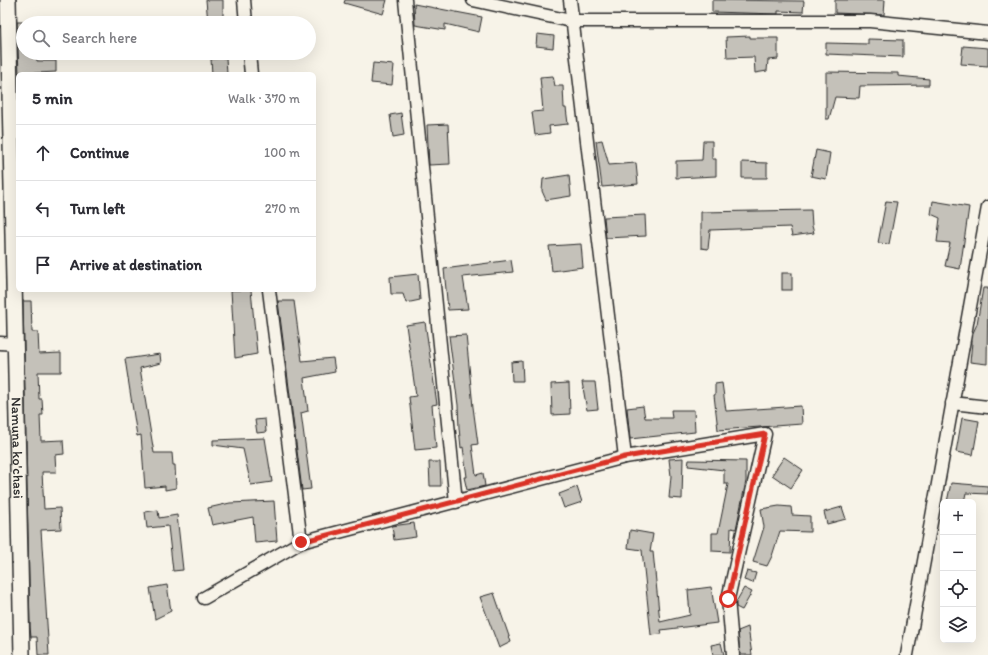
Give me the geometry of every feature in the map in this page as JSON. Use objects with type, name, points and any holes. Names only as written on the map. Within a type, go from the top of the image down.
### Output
[{"type":"main road","name":"Namuna ko'chasi","points":[[8,0],[22,655]]},
{"type":"street","points":[[244,0],[245,16]]},
{"type":"street","points":[[404,0],[456,502]]},
{"type":"street","points":[[473,0],[571,21],[870,21],[988,33]]},
{"type":"street","points":[[570,0],[571,21],[625,457]]},
{"type":"street","points":[[249,60],[250,72]]},
{"type":"street","points":[[907,655],[988,207]]},
{"type":"street","points":[[269,292],[301,542]]},
{"type":"street","points":[[0,343],[16,344]]},
{"type":"street","points":[[952,403],[988,407]]},
{"type":"street","points":[[204,598],[301,542],[625,457],[765,434],[728,599],[733,655]]},
{"type":"building","points":[[206,0],[223,0],[223,16],[207,16]]},
{"type":"building","points":[[345,0],[387,0],[383,14],[344,3]]},
{"type":"building","points":[[712,0],[804,1],[803,12],[778,11],[778,14],[712,12]]},
{"type":"building","points":[[835,0],[885,0],[884,15],[835,13]]},
{"type":"building","points":[[414,4],[482,17],[479,32],[445,24],[445,30],[415,25]]},
{"type":"building","points":[[537,34],[554,36],[553,48],[536,46]]},
{"type":"building","points":[[750,36],[750,38],[778,38],[778,59],[768,60],[767,71],[755,73],[754,57],[727,58],[726,37]]},
{"type":"building","points":[[868,39],[903,40],[903,57],[826,54],[826,43],[868,44]]},
{"type":"building","points":[[963,46],[988,48],[988,66],[961,64]]},
{"type":"building","points":[[18,60],[56,61],[56,72],[19,72]]},
{"type":"building","points":[[211,60],[226,60],[227,72],[212,72]]},
{"type":"building","points":[[373,63],[394,65],[392,85],[371,83]]},
{"type":"building","points":[[826,72],[898,73],[898,76],[929,79],[929,85],[860,86],[859,98],[835,97],[829,119],[826,119]]},
{"type":"building","points":[[553,76],[555,86],[563,86],[564,108],[566,108],[568,124],[549,126],[550,133],[535,135],[532,112],[543,111],[540,77]]},
{"type":"building","points":[[401,113],[404,135],[393,137],[390,115]]},
{"type":"building","points":[[448,124],[450,164],[429,165],[427,125]]},
{"type":"building","points":[[602,140],[609,165],[636,163],[638,184],[602,187],[596,141]]},
{"type":"building","points":[[703,141],[712,141],[712,159],[716,159],[716,176],[676,178],[676,161],[702,160]]},
{"type":"building","points":[[816,150],[830,153],[826,179],[811,176]]},
{"type":"building","points":[[742,162],[767,163],[767,178],[742,178]]},
{"type":"building","points":[[569,175],[571,196],[546,200],[542,191],[543,179]]},
{"type":"building","points":[[886,201],[897,202],[889,244],[878,243]]},
{"type":"building","points":[[933,201],[969,207],[960,269],[945,266],[950,243],[937,242],[940,218],[931,214]]},
{"type":"building","points":[[811,210],[814,233],[792,236],[790,227],[710,230],[708,249],[701,248],[701,212]]},
{"type":"building","points":[[645,215],[646,236],[606,238],[604,217]]},
{"type":"building","points":[[581,244],[583,267],[552,271],[549,246]]},
{"type":"building","points":[[511,260],[513,272],[463,277],[468,309],[448,310],[444,269]]},
{"type":"building","points":[[782,273],[792,273],[792,290],[782,290]]},
{"type":"building","points":[[418,274],[420,300],[406,303],[403,294],[391,294],[390,277]]},
{"type":"building","points":[[983,288],[988,288],[987,364],[970,362],[973,333],[977,324]]},
{"type":"building","points":[[231,292],[251,292],[257,354],[235,358]]},
{"type":"building","points":[[23,301],[31,301],[32,332],[38,332],[39,354],[61,353],[61,372],[38,372],[39,399],[42,399],[43,415],[40,415],[41,441],[63,440],[64,454],[55,455],[56,472],[42,472],[44,509],[60,508],[61,529],[41,530],[49,655],[38,655],[37,637],[31,637],[30,627]]},
{"type":"building","points":[[278,301],[294,301],[302,361],[333,358],[335,372],[304,378],[308,411],[301,413],[311,489],[302,490]]},
{"type":"building","points":[[425,322],[437,404],[432,405],[436,448],[415,450],[409,397],[416,396],[406,325]]},
{"type":"building","points":[[466,335],[478,444],[472,445],[476,475],[483,473],[485,486],[467,490],[464,477],[467,477],[463,447],[461,448],[458,405],[449,336]]},
{"type":"building","points":[[160,354],[161,363],[140,368],[154,453],[172,453],[173,465],[175,465],[176,488],[165,490],[165,486],[145,488],[141,435],[137,436],[125,359]]},
{"type":"building","points":[[522,361],[523,381],[512,381],[511,362]]},
{"type":"building","points":[[582,382],[595,382],[598,409],[587,410]]},
{"type":"building","points":[[569,383],[570,414],[552,415],[551,384]]},
{"type":"building","points":[[722,383],[726,411],[801,406],[802,424],[718,430],[714,395],[715,384]]},
{"type":"building","points":[[643,406],[645,418],[672,418],[671,410],[694,410],[695,432],[630,439],[627,408]]},
{"type":"building","points":[[962,418],[979,421],[973,455],[956,452]]},
{"type":"building","points":[[265,419],[266,432],[257,433],[255,420]]},
{"type":"building","points":[[265,438],[272,482],[251,485],[243,449],[213,445],[213,440]]},
{"type":"building","points":[[784,457],[803,470],[791,488],[772,475]]},
{"type":"building","points":[[683,458],[682,499],[669,498],[671,476],[669,459]]},
{"type":"building","points":[[689,460],[746,461],[746,481],[736,529],[731,528],[730,552],[712,551],[712,533],[718,533],[728,484],[724,484],[724,470],[688,466]]},
{"type":"building","points":[[429,462],[440,462],[441,486],[430,486]]},
{"type":"building","points":[[951,483],[988,486],[988,494],[966,493],[965,499],[948,499]]},
{"type":"building","points":[[577,487],[582,502],[564,508],[559,494]]},
{"type":"building","points":[[274,501],[277,541],[255,543],[253,517],[212,525],[208,508],[230,503]]},
{"type":"building","points":[[779,506],[791,507],[792,515],[810,516],[810,532],[780,531],[772,556],[767,566],[753,562],[764,527],[761,509]]},
{"type":"building","points":[[842,507],[846,519],[827,524],[824,512]]},
{"type":"building","points":[[158,510],[159,518],[177,515],[183,570],[173,571],[168,526],[147,528],[145,512]]},
{"type":"building","points":[[414,523],[416,537],[394,540],[392,526]]},
{"type":"building","points":[[630,530],[653,534],[650,552],[653,552],[660,622],[690,615],[688,590],[711,587],[717,623],[661,630],[662,634],[651,635],[642,550],[628,548]]},
{"type":"building","points":[[747,571],[756,573],[753,583],[744,580]]},
{"type":"building","points":[[167,585],[171,611],[155,619],[150,588]]},
{"type":"building","points":[[744,588],[752,592],[742,610],[736,607],[736,602]]},
{"type":"building","points":[[494,593],[511,642],[499,648],[480,597]]},
{"type":"building","points":[[748,627],[752,655],[740,655],[738,631]]},
{"type":"building","points":[[721,643],[724,655],[713,655],[711,645]]},
{"type":"route","points":[[301,542],[625,457],[765,434],[728,599]]}]
